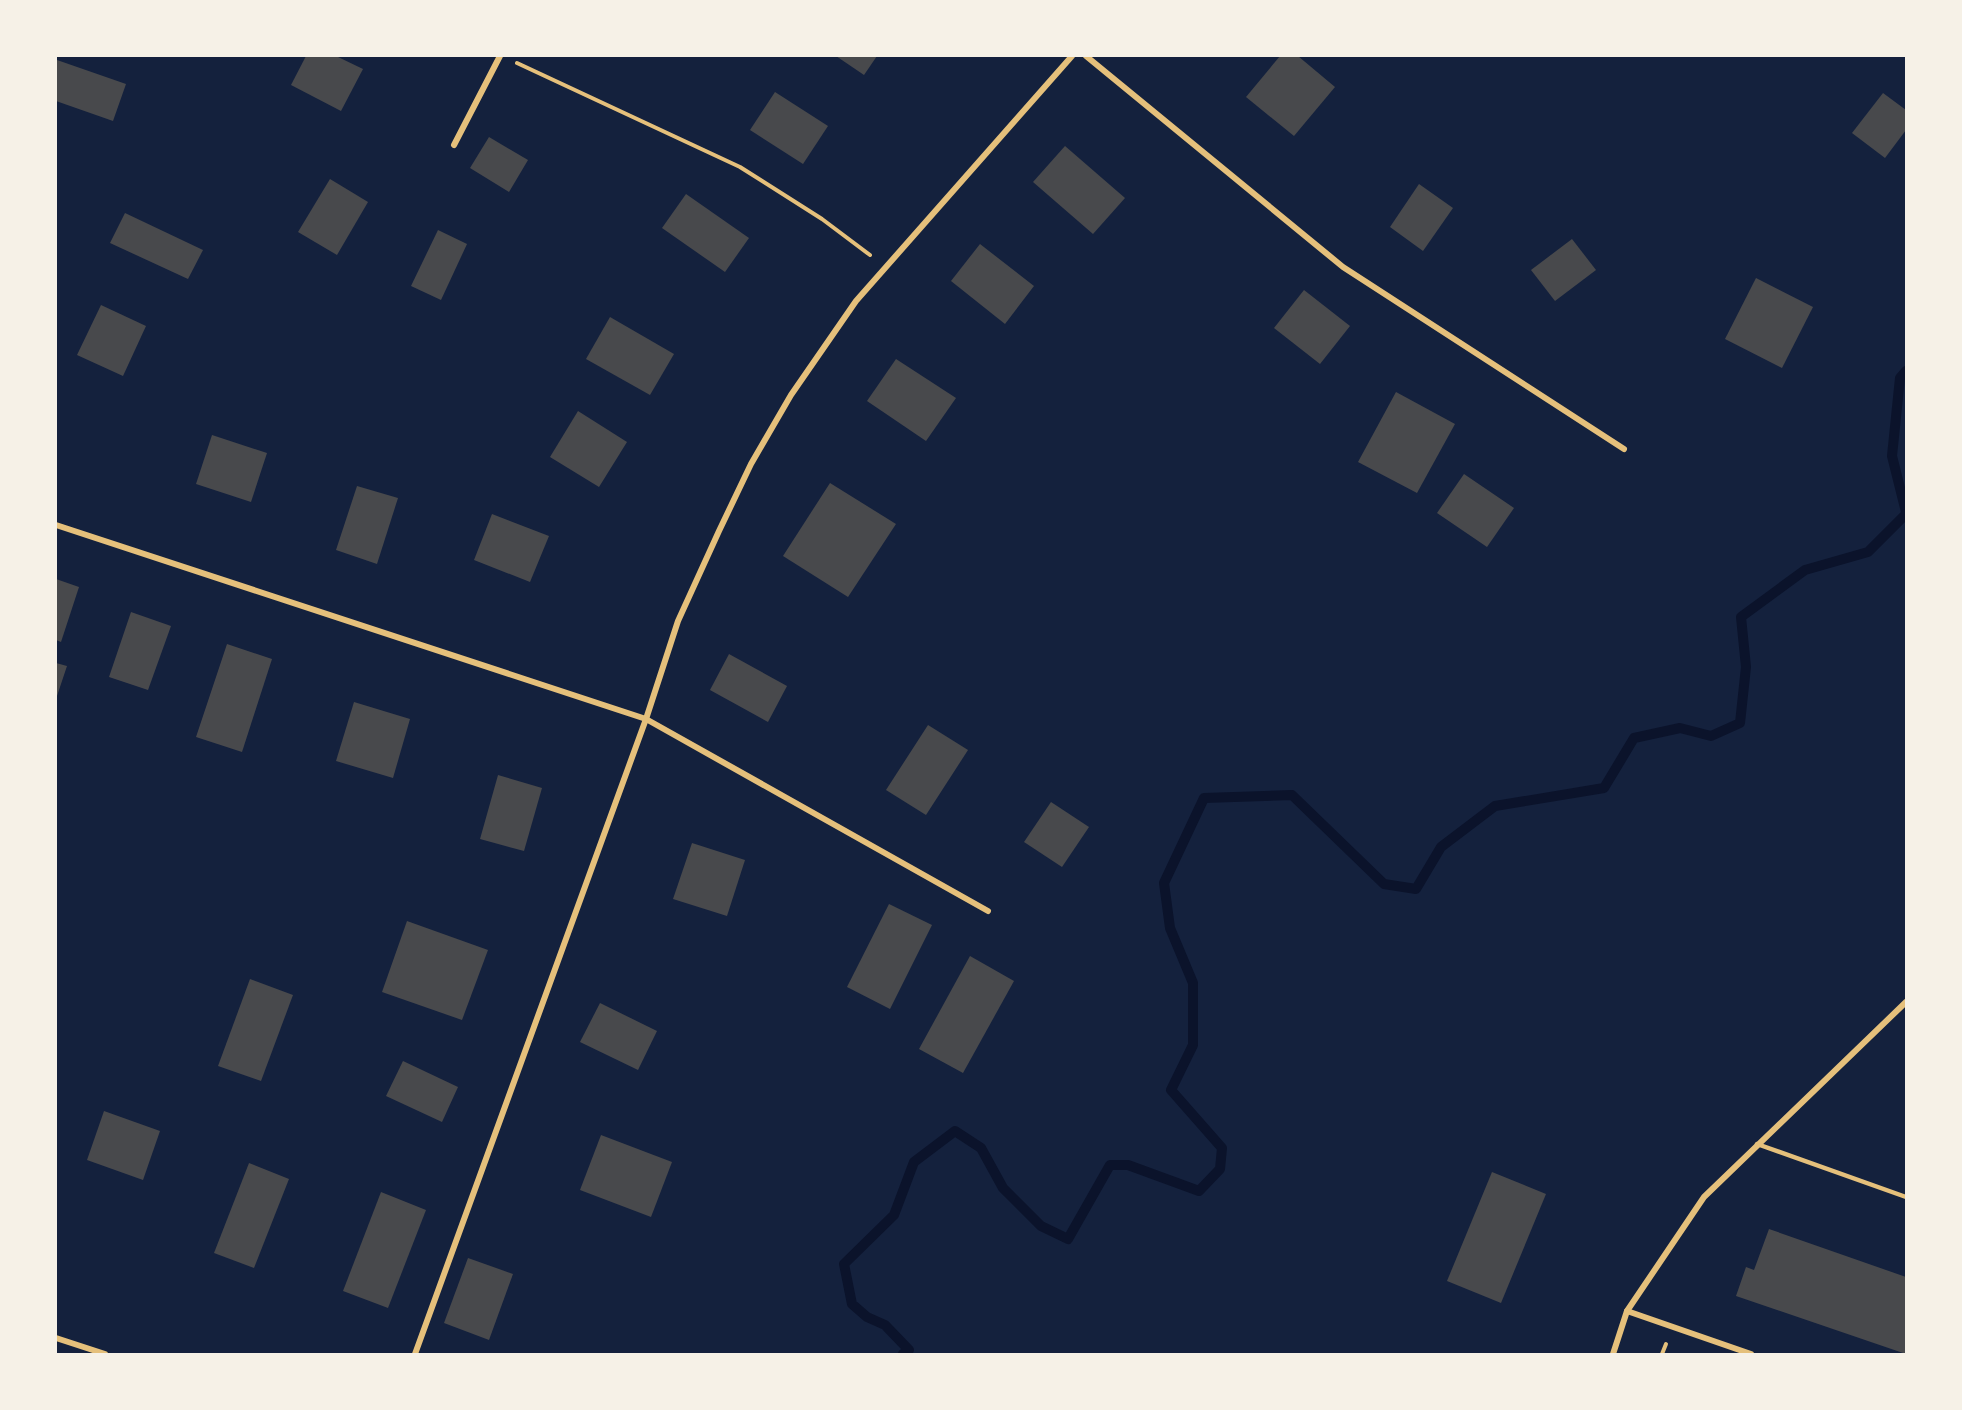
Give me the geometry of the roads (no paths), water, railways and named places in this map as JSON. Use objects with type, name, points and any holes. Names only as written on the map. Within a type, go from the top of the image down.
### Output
[{"type":"street","points":[[454,145],[500,56]]},
{"type":"street","points":[[415,1354],[646,719],[678,621],[751,464],[810,367],[856,300],[1072,56]]},
{"type":"street","points":[[1086,56],[1343,267],[1624,449]]},
{"type":"street","points":[[56,525],[646,719],[988,911]]},
{"type":"street","points":[[1613,1354],[1627,1311],[1704,1197],[1906,1002]]},
{"type":"street","points":[[1627,1311],[1751,1354]]},
{"type":"street","points":[[56,1338],[105,1354]]},
{"type":"lane","points":[[1757,1144],[1906,1197]]},
{"type":"waterway","points":[[1906,371],[1900,378],[1892,456],[1906,512]]},
{"type":"waterway","points":[[903,1354],[909,1350],[885,1325],[867,1317],[852,1304],[844,1264],[894,1215],[914,1162],[955,1131],[981,1148],[1003,1188],[1041,1226],[1068,1239],[1110,1165],[1128,1165],[1199,1191],[1220,1169],[1222,1148],[1171,1090],[1193,1045],[1193,983],[1170,928],[1164,883],[1204,798],[1292,795],[1384,884],[1416,889],[1441,847],[1495,806],[1604,788],[1634,738],[1680,728],[1711,736],[1740,723],[1746,667],[1741,617],[1805,570],[1868,552],[1906,514]]}]
